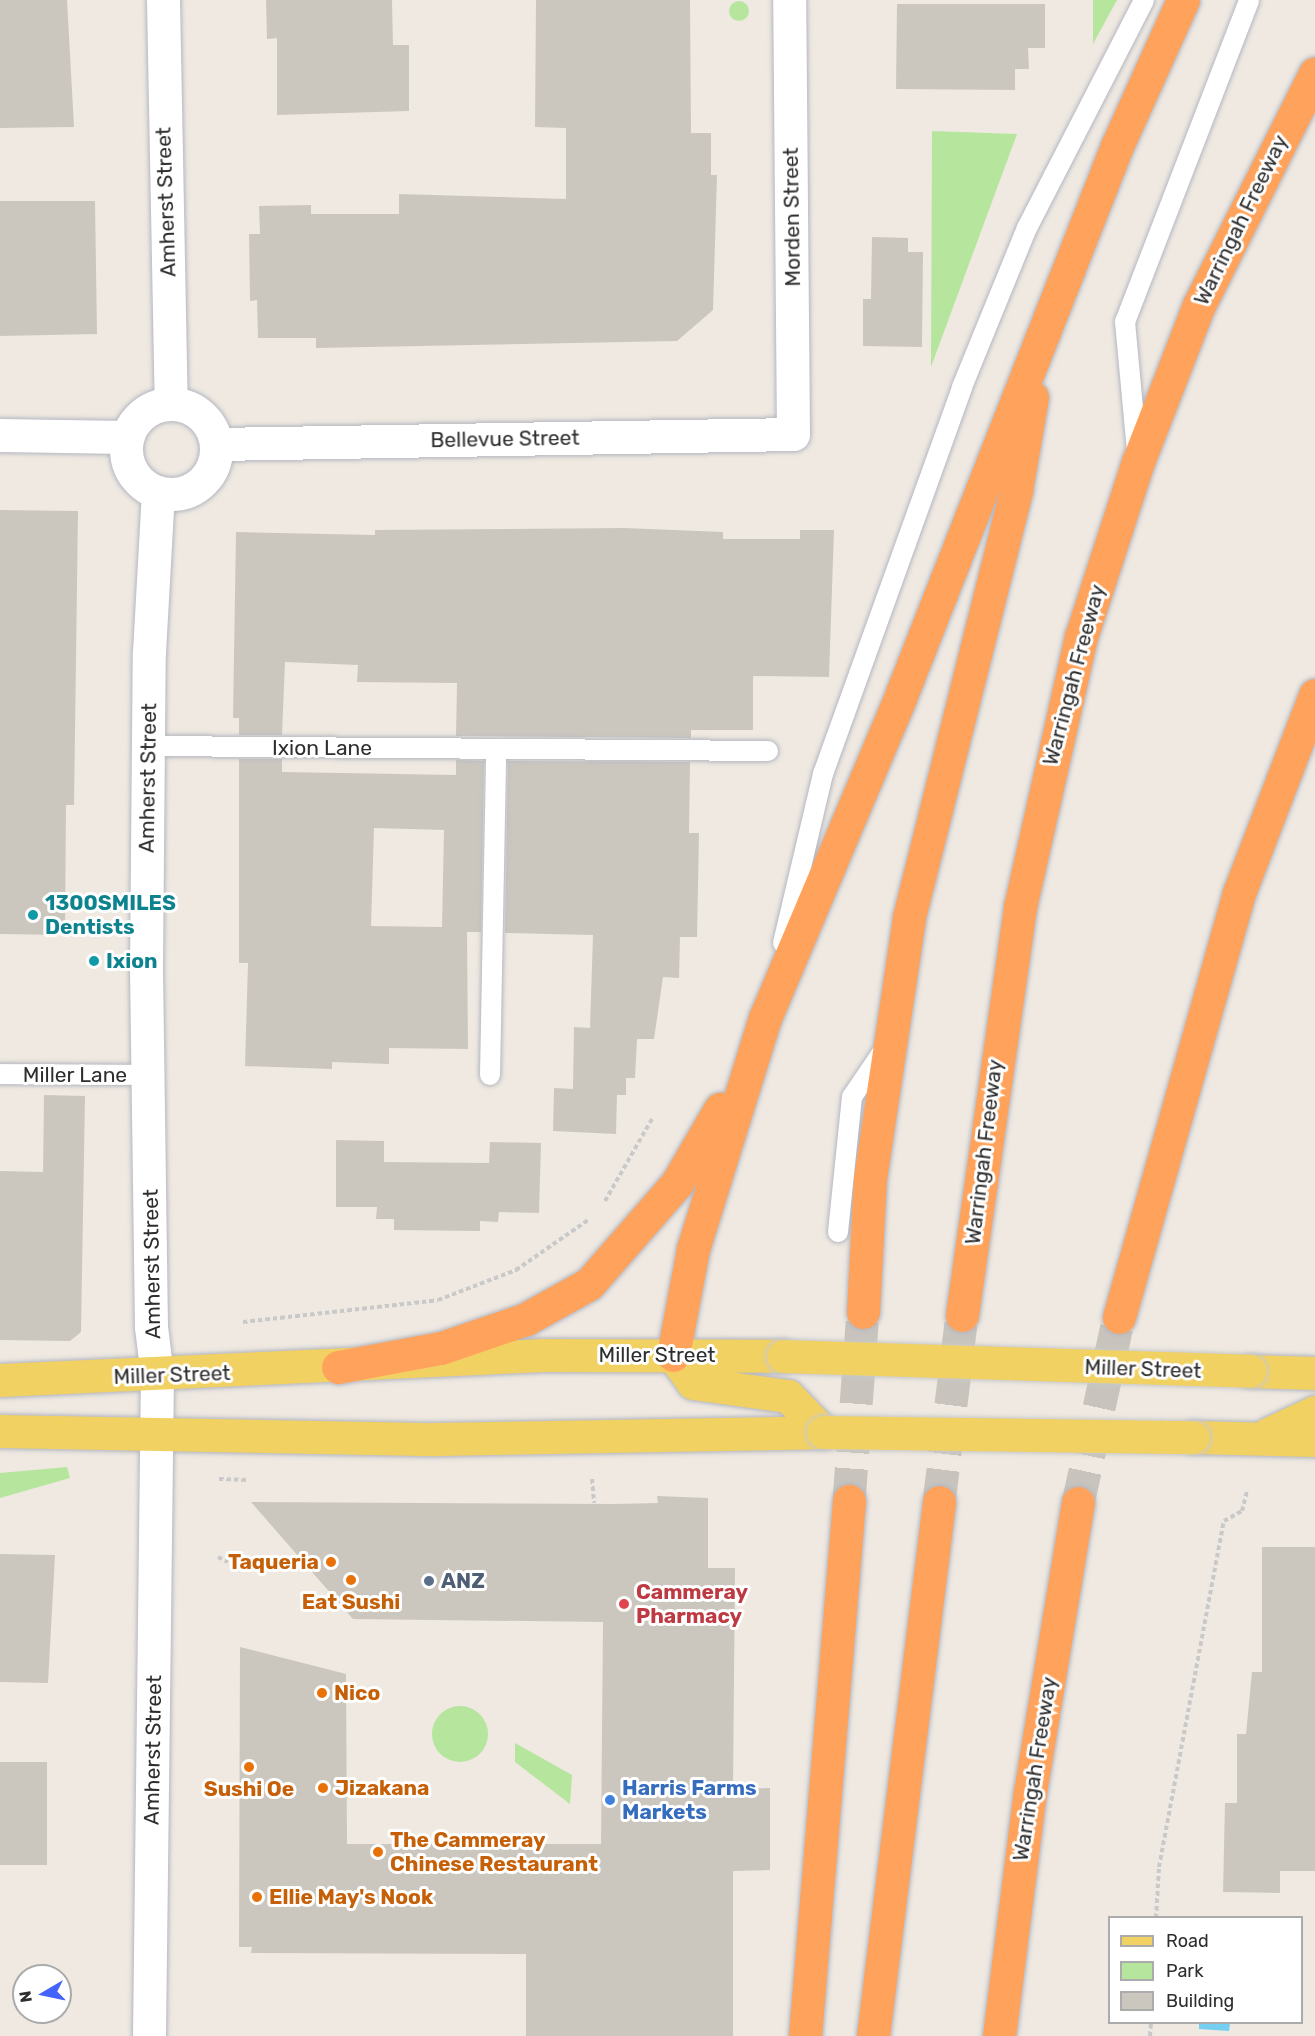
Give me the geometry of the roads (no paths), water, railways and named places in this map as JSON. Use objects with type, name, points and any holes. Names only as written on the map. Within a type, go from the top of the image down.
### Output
[{"type":"highway","points":[[338,1367],[451,1344],[526,1319],[589,1284],[677,1183],[765,1018],[900,698],[1047,318],[1183,0]]},
{"type":"highway","name":"Warringah Freeway","points":[[962,1315],[1002,1009],[1036,822],[1081,637],[1138,462],[1199,304],[1315,73]]},
{"type":"highway","points":[[863,1312],[870,1179],[909,917],[970,657],[1016,490],[1047,318]]},
{"type":"highway","points":[[1119,1317],[1239,893],[1315,695]]},
{"type":"highway","points":[[673,1355],[693,1249],[765,1018]]},
{"type":"highway","points":[[805,2036],[849,1501]]},
{"type":"highway","points":[[873,2036],[939,1502]]},
{"type":"highway","name":"Warringah Freeway","points":[[999,2036],[1030,1791],[1078,1503]]},
{"type":"main road","name":"Miller Street","points":[[0,1380],[338,1367],[543,1355],[783,1356],[1315,1373]]},
{"type":"main road","points":[[673,1355],[686,1379],[702,1387],[783,1396],[823,1432]]},
{"type":"main road","points":[[1249,1437],[1315,1412]]},
{"type":"main road","points":[[0,1431],[436,1439],[823,1432],[1249,1437],[1315,1440]]},
{"type":"street","name":"Amherst Street","points":[[163,0],[171,404]]},
{"type":"street","name":"Morden Street","points":[[789,0],[793,434]]},
{"type":"street","points":[[171,404],[198,413],[216,444],[203,481],[182,493],[158,492],[130,468],[127,436],[144,413],[171,404]]},
{"type":"street","name":"Bellevue Street","points":[[216,444],[793,434]]},
{"type":"street","points":[[0,435],[127,436]]},
{"type":"street","name":"Amherst Street","points":[[149,2036],[157,1375],[151,1327],[148,746],[158,492]]},
{"type":"lane","points":[[765,1018],[823,774],[962,387],[1027,228],[1144,0]]},
{"type":"lane","points":[[1138,462],[1125,322],[1249,0]]},
{"type":"lane","name":"Ixion Lane","points":[[148,746],[768,751]]},
{"type":"lane","points":[[490,1075],[496,749]]},
{"type":"lane","points":[[838,1232],[852,1097],[891,1041]]},
{"type":"lane","name":"Miller Lane","points":[[0,1074],[149,1075]]},
{"type":"water","points":[[1199,2024],[1230,2024],[1229,2031],[1199,2029]]},
{"type":"tunnel","points":[[849,1501],[863,1312]]},
{"type":"tunnel","points":[[939,1502],[962,1315]]},
{"type":"tunnel","points":[[1078,1503],[1119,1317]]},
{"type":"place","name":"1300SMILES Dentists","points":[[33,915]]},
{"type":"place","name":"Ixion","points":[[94,961]]},
{"type":"place","name":"Taqueria","points":[[331,1562]]},
{"type":"place","name":"Eat Sushi","points":[[351,1580]]},
{"type":"place","name":"ANZ","points":[[429,1581]]},
{"type":"place","name":"Cammeray Pharmacy","points":[[624,1604]]},
{"type":"place","name":"Nico","points":[[322,1693]]},
{"type":"place","name":"Sushi Oe","points":[[249,1767]]},
{"type":"place","name":"Jizakana","points":[[323,1788]]},
{"type":"place","name":"Harris Farms Markets","points":[[610,1800]]},
{"type":"place","name":"The Cammeray Chinese Restaurant","points":[[378,1852]]},
{"type":"place","name":"Ellie May's Nook","points":[[257,1897]]}]
